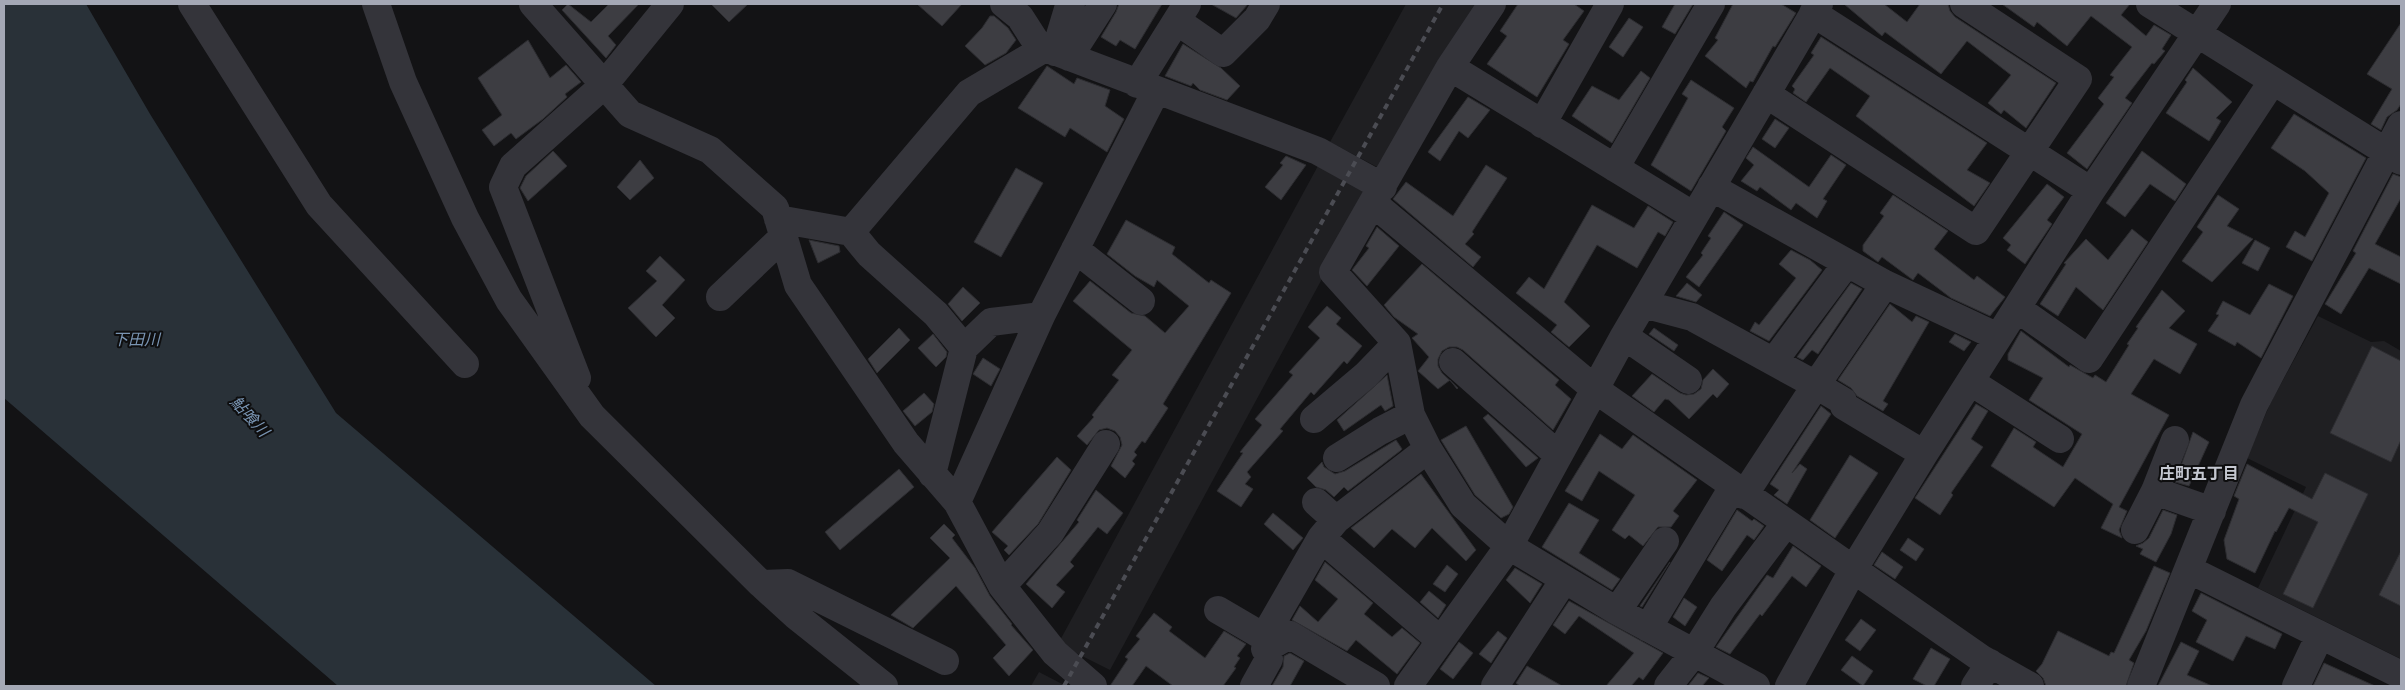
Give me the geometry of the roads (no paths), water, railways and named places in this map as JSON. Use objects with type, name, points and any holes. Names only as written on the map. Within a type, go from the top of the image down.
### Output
[{"type":"street","points":[[192,4],[319,205],[465,364]]},
{"type":"street","points":[[209,30],[217,4]]},
{"type":"street","points":[[376,4],[402,82],[465,218],[510,300],[592,416],[761,584],[795,615],[884,686]]},
{"type":"street","points":[[533,4],[630,114],[710,150],[775,208],[798,285],[906,443],[957,502],[1002,586],[1055,653],[1093,686]]},
{"type":"street","points":[[592,416],[503,187],[513,166],[604,85],[670,4]]},
{"type":"street","points":[[1056,52],[1071,4]]},
{"type":"street","points":[[851,232],[969,93],[1056,52],[1103,4]]},
{"type":"street","points":[[957,502],[1040,316],[1075,249],[1146,88],[1182,12],[1224,53],[1257,19],[1266,4]]},
{"type":"street","points":[[1492,4],[1450,67],[1333,272],[1397,343],[1411,415],[1428,449],[1463,505],[1509,546],[1564,580],[1617,611],[1756,686]]},
{"type":"street","points":[[1542,124],[1610,4]]},
{"type":"street","points":[[1615,168],[1711,4]]},
{"type":"street","points":[[1766,94],[1976,231],[2078,79],[1964,4]]},
{"type":"street","points":[[2150,4],[2394,157]]},
{"type":"street","points":[[1788,686],[1853,570],[1924,454],[2092,191],[2217,4]]},
{"type":"street","points":[[1014,7],[1038,45],[1146,88],[1318,151],[1378,195],[1596,390],[1853,570],[1990,663],[2030,686]]},
{"type":"street","points":[[1408,686],[1509,546],[1624,336],[1816,8],[2029,152],[2092,191]]},
{"type":"street","points":[[1450,67],[1694,216]]},
{"type":"street","points":[[2018,309],[2089,359],[2272,82]]},
{"type":"street","points":[[2141,686],[2254,406],[2394,157],[2401,125]]},
{"type":"street","points":[[1711,188],[1885,284],[1998,337]]},
{"type":"street","points":[[781,228],[851,232],[869,254],[936,314],[964,348]]},
{"type":"street","points":[[720,297],[781,228]]},
{"type":"street","points":[[1075,249],[1141,301]]},
{"type":"street","points":[[1774,361],[1846,263]]},
{"type":"street","points":[[1648,628],[1739,491],[1816,385],[1885,284]]},
{"type":"street","points":[[1643,304],[1692,317],[1843,400],[1844,406],[1924,454]]},
{"type":"street","points":[[932,474],[964,348],[991,322],[1040,316]]},
{"type":"street","points":[[1624,336],[1688,380]]},
{"type":"street","points":[[1314,419],[1366,375],[1397,343]]},
{"type":"street","points":[[1453,362],[1558,454]]},
{"type":"street","points":[[1971,382],[2060,439]]},
{"type":"street","points":[[1337,458],[1380,431],[1411,415]]},
{"type":"street","points":[[2135,530],[2155,491],[2175,440]]},
{"type":"street","points":[[1002,586],[1050,533],[1106,444]]},
{"type":"street","points":[[1264,643],[1329,529],[1428,449]]},
{"type":"street","points":[[2155,491],[2212,510]]},
{"type":"street","points":[[1316,502],[1329,529],[1440,640]]},
{"type":"street","points":[[1668,686],[1694,653],[1723,607],[1786,523]]},
{"type":"street","points":[[1617,611],[1665,541]]},
{"type":"street","points":[[2188,569],[2401,675]]},
{"type":"street","points":[[1496,686],[1564,580]]},
{"type":"street","points":[[761,584],[788,582],[945,661]]},
{"type":"street","points":[[1218,610],[1264,643],[1269,659],[1254,686]]},
{"type":"street","points":[[1264,643],[1290,635],[1376,686]]},
{"type":"street","points":[[2296,686],[2320,635]]},
{"type":"street","points":[[1975,686],[1990,663]]},
{"type":"water","name":"下田川","points":[[4,4],[86,4],[150,114],[336,413],[656,686],[338,686],[4,398]]},
{"type":"railway","points":[[1064,686],[1443,4]]},
{"type":"district","name":"庄町五丁目","points":[[2199,473]]},
{"type":"water label","name":"鮎喰川","points":[[250,416]]}]
